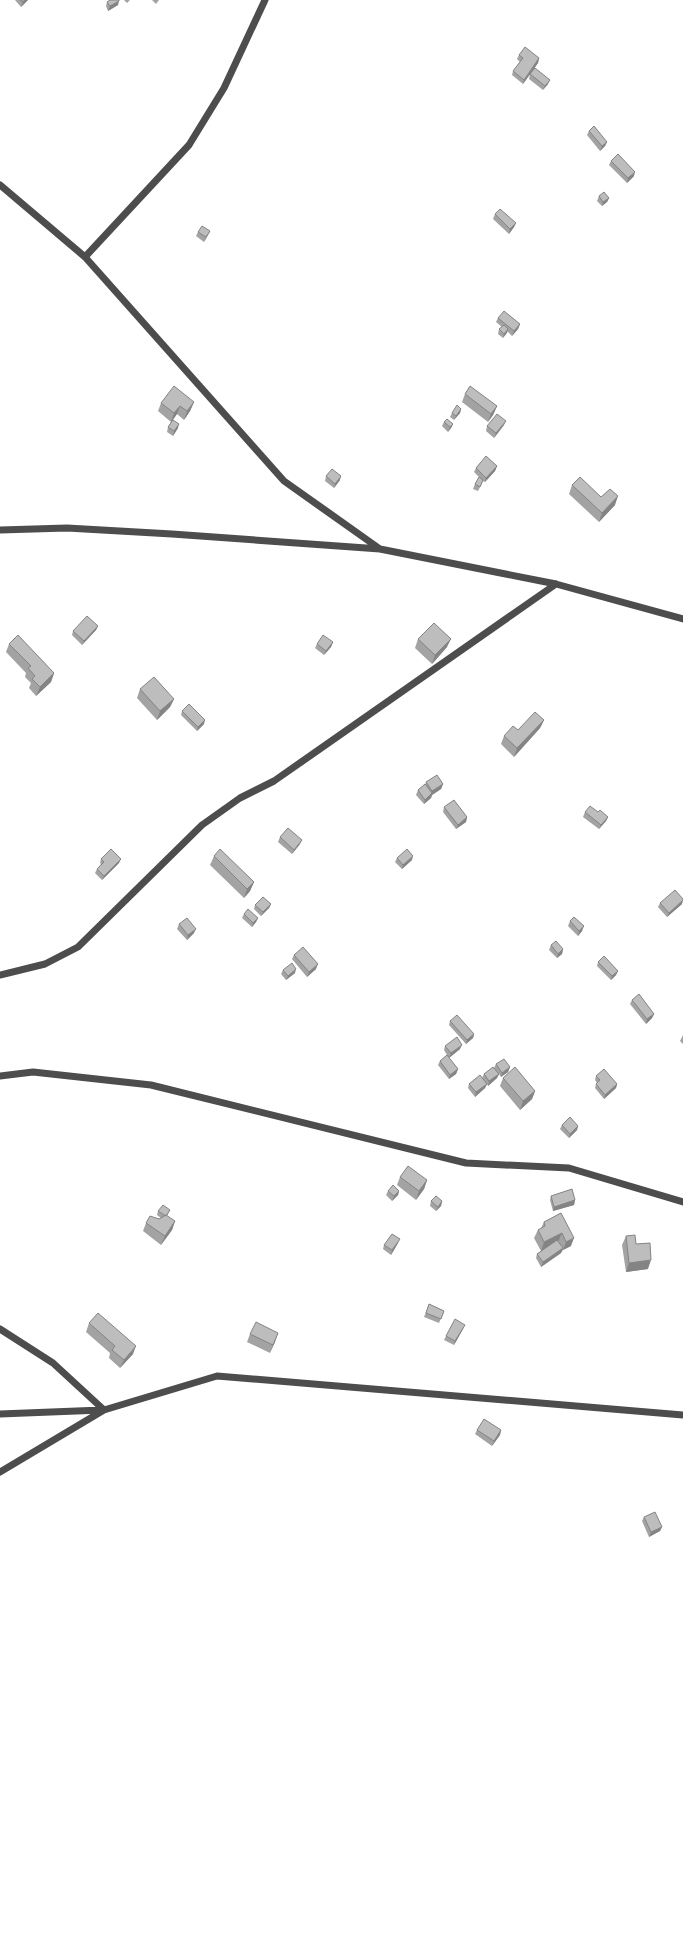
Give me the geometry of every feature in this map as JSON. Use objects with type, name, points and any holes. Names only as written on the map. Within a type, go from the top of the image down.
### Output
[{"type":"street","points":[[85,257],[189,145],[224,88],[265,0]]},
{"type":"street","points":[[0,185],[85,257],[284,481],[380,549]]},
{"type":"street","points":[[0,530],[67,528],[380,549],[556,584],[683,619]]},
{"type":"street","points":[[0,975],[45,964],[78,947],[202,825],[240,798],[274,781],[556,584]]},
{"type":"street","points":[[0,1076],[33,1072],[150,1085],[466,1163],[569,1168],[683,1202]]},
{"type":"street","points":[[0,1330],[53,1363],[104,1410]]},
{"type":"street","points":[[0,1472],[104,1410],[217,1376],[683,1415]]},
{"type":"street","points":[[0,1414],[104,1410]]},
{"type":"building","points":[[110,0],[119,1],[110,6],[107,2]]},
{"type":"building","points":[[525,47],[539,58],[524,80],[513,71],[523,58],[519,55]]},
{"type":"building","points":[[535,68],[550,80],[545,86],[530,74]]},
{"type":"building","points":[[594,126],[607,142],[602,146],[589,131]]},
{"type":"building","points":[[618,154],[635,172],[628,178],[611,161]]},
{"type":"building","points":[[604,192],[609,198],[603,202],[599,196]]},
{"type":"building","points":[[500,209],[516,223],[510,229],[495,214]]},
{"type":"building","points":[[202,226],[210,231],[206,237],[198,232]]},
{"type":"building","points":[[504,311],[520,324],[514,331],[498,318]]},
{"type":"building","points":[[504,325],[508,329],[504,334],[499,329]]},
{"type":"building","points":[[174,386],[194,402],[187,411],[180,406],[174,413],[161,403]]},
{"type":"building","points":[[470,386],[497,406],[491,414],[465,394]]},
{"type":"building","points":[[457,405],[461,409],[456,416],[452,413]]},
{"type":"building","points":[[497,414],[506,421],[496,433],[487,426]]},
{"type":"building","points":[[447,419],[453,424],[450,427],[444,422]]},
{"type":"building","points":[[173,420],[179,424],[174,431],[168,427]]},
{"type":"building","points":[[486,456],[497,466],[486,478],[476,468]]},
{"type":"building","points":[[332,469],[341,476],[335,484],[326,476]]},
{"type":"building","points":[[479,477],[483,480],[480,487],[475,484]]},
{"type":"building","points":[[580,477],[601,497],[610,489],[618,496],[602,513],[572,485]]},
{"type":"building","points":[[87,616],[98,626],[84,641],[73,631]]},
{"type":"building","points":[[434,623],[451,639],[435,655],[418,639]]},
{"type":"building","points":[[18,635],[54,673],[40,687],[32,679],[35,676],[28,668],[31,666],[9,644]]},
{"type":"building","points":[[323,635],[333,642],[326,651],[317,644]]},
{"type":"building","points":[[154,677],[174,699],[160,711],[140,689]]},
{"type":"building","points":[[189,704],[205,720],[198,727],[182,711]]},
{"type":"building","points":[[535,712],[544,720],[517,748],[504,736],[513,726],[518,730]]},
{"type":"building","points":[[437,775],[443,784],[432,791],[426,782]]},
{"type":"building","points":[[425,784],[432,793],[425,800],[418,790]]},
{"type":"building","points":[[454,800],[467,817],[458,825],[444,807]]},
{"type":"building","points":[[590,806],[598,812],[600,810],[608,817],[601,825],[585,812]]},
{"type":"building","points":[[288,828],[302,840],[294,850],[280,837]]},
{"type":"building","points":[[111,849],[121,859],[104,876],[97,869],[104,862],[101,859]]},
{"type":"building","points":[[220,849],[254,882],[247,889],[214,856]]},
{"type":"building","points":[[407,849],[413,856],[403,865],[397,858]]},
{"type":"building","points":[[675,890],[683,900],[669,913],[660,903]]},
{"type":"building","points":[[263,897],[271,904],[263,912],[255,905]]},
{"type":"building","points":[[248,909],[258,918],[253,923],[244,914]]},
{"type":"building","points":[[574,917],[584,926],[579,931],[570,921]]},
{"type":"building","points":[[187,918],[196,929],[188,935],[179,924]]},
{"type":"building","points":[[556,941],[563,949],[558,954],[551,945]]},
{"type":"building","points":[[303,947],[318,964],[309,972],[294,955]]},
{"type":"building","points":[[604,956],[618,971],[612,976],[598,962]]},
{"type":"building","points":[[292,963],[296,969],[288,976],[283,970]]},
{"type":"building","points":[[639,994],[654,1014],[647,1019],[632,1000]]},
{"type":"building","points":[[457,1015],[474,1034],[467,1040],[450,1021]]},
{"type":"building","points":[[457,1037],[462,1045],[451,1053],[445,1046]]},
{"type":"building","points":[[447,1055],[458,1069],[450,1075],[440,1061]]},
{"type":"building","points":[[504,1059],[510,1067],[502,1073],[496,1064]]},
{"type":"building","points":[[493,1067],[499,1074],[489,1081],[484,1074]]},
{"type":"building","points":[[515,1067],[535,1091],[523,1101],[503,1078]]},
{"type":"building","points":[[604,1069],[617,1084],[605,1095],[596,1084],[600,1080],[596,1076]]},
{"type":"building","points":[[480,1075],[487,1084],[476,1092],[469,1084]]},
{"type":"building","points":[[570,1117],[578,1126],[570,1134],[562,1125]]},
{"type":"building","points":[[408,1166],[427,1180],[419,1191],[400,1177]]},
{"type":"building","points":[[393,1185],[399,1191],[394,1196],[388,1191]]},
{"type":"building","points":[[572,1189],[575,1200],[554,1207],[551,1196]]},
{"type":"building","points":[[436,1196],[442,1201],[438,1207],[431,1201]]},
{"type":"building","points":[[163,1205],[170,1210],[166,1216],[158,1211]]},
{"type":"building","points":[[561,1213],[574,1238],[566,1242],[562,1233],[544,1242],[538,1230],[545,1226],[544,1222]]},
{"type":"building","points":[[166,1215],[175,1221],[165,1236],[146,1223],[150,1216],[159,1219]]},
{"type":"building","points":[[392,1234],[400,1239],[392,1250],[384,1245]]},
{"type":"building","points":[[635,1235],[636,1244],[650,1243],[651,1260],[629,1263],[626,1236]]},
{"type":"building","points":[[557,1240],[563,1248],[543,1262],[537,1254]]},
{"type":"building","points":[[429,1304],[444,1311],[441,1319],[426,1313]]},
{"type":"building","points":[[98,1313],[136,1346],[124,1360],[112,1350],[115,1346],[89,1323]]},
{"type":"building","points":[[455,1319],[465,1325],[455,1341],[446,1336]]},
{"type":"building","points":[[256,1322],[278,1333],[273,1345],[250,1334]]},
{"type":"building","points":[[484,1419],[501,1430],[494,1441],[477,1430]]},
{"type":"building","points":[[655,1512],[662,1527],[651,1532],[644,1517]]}]
